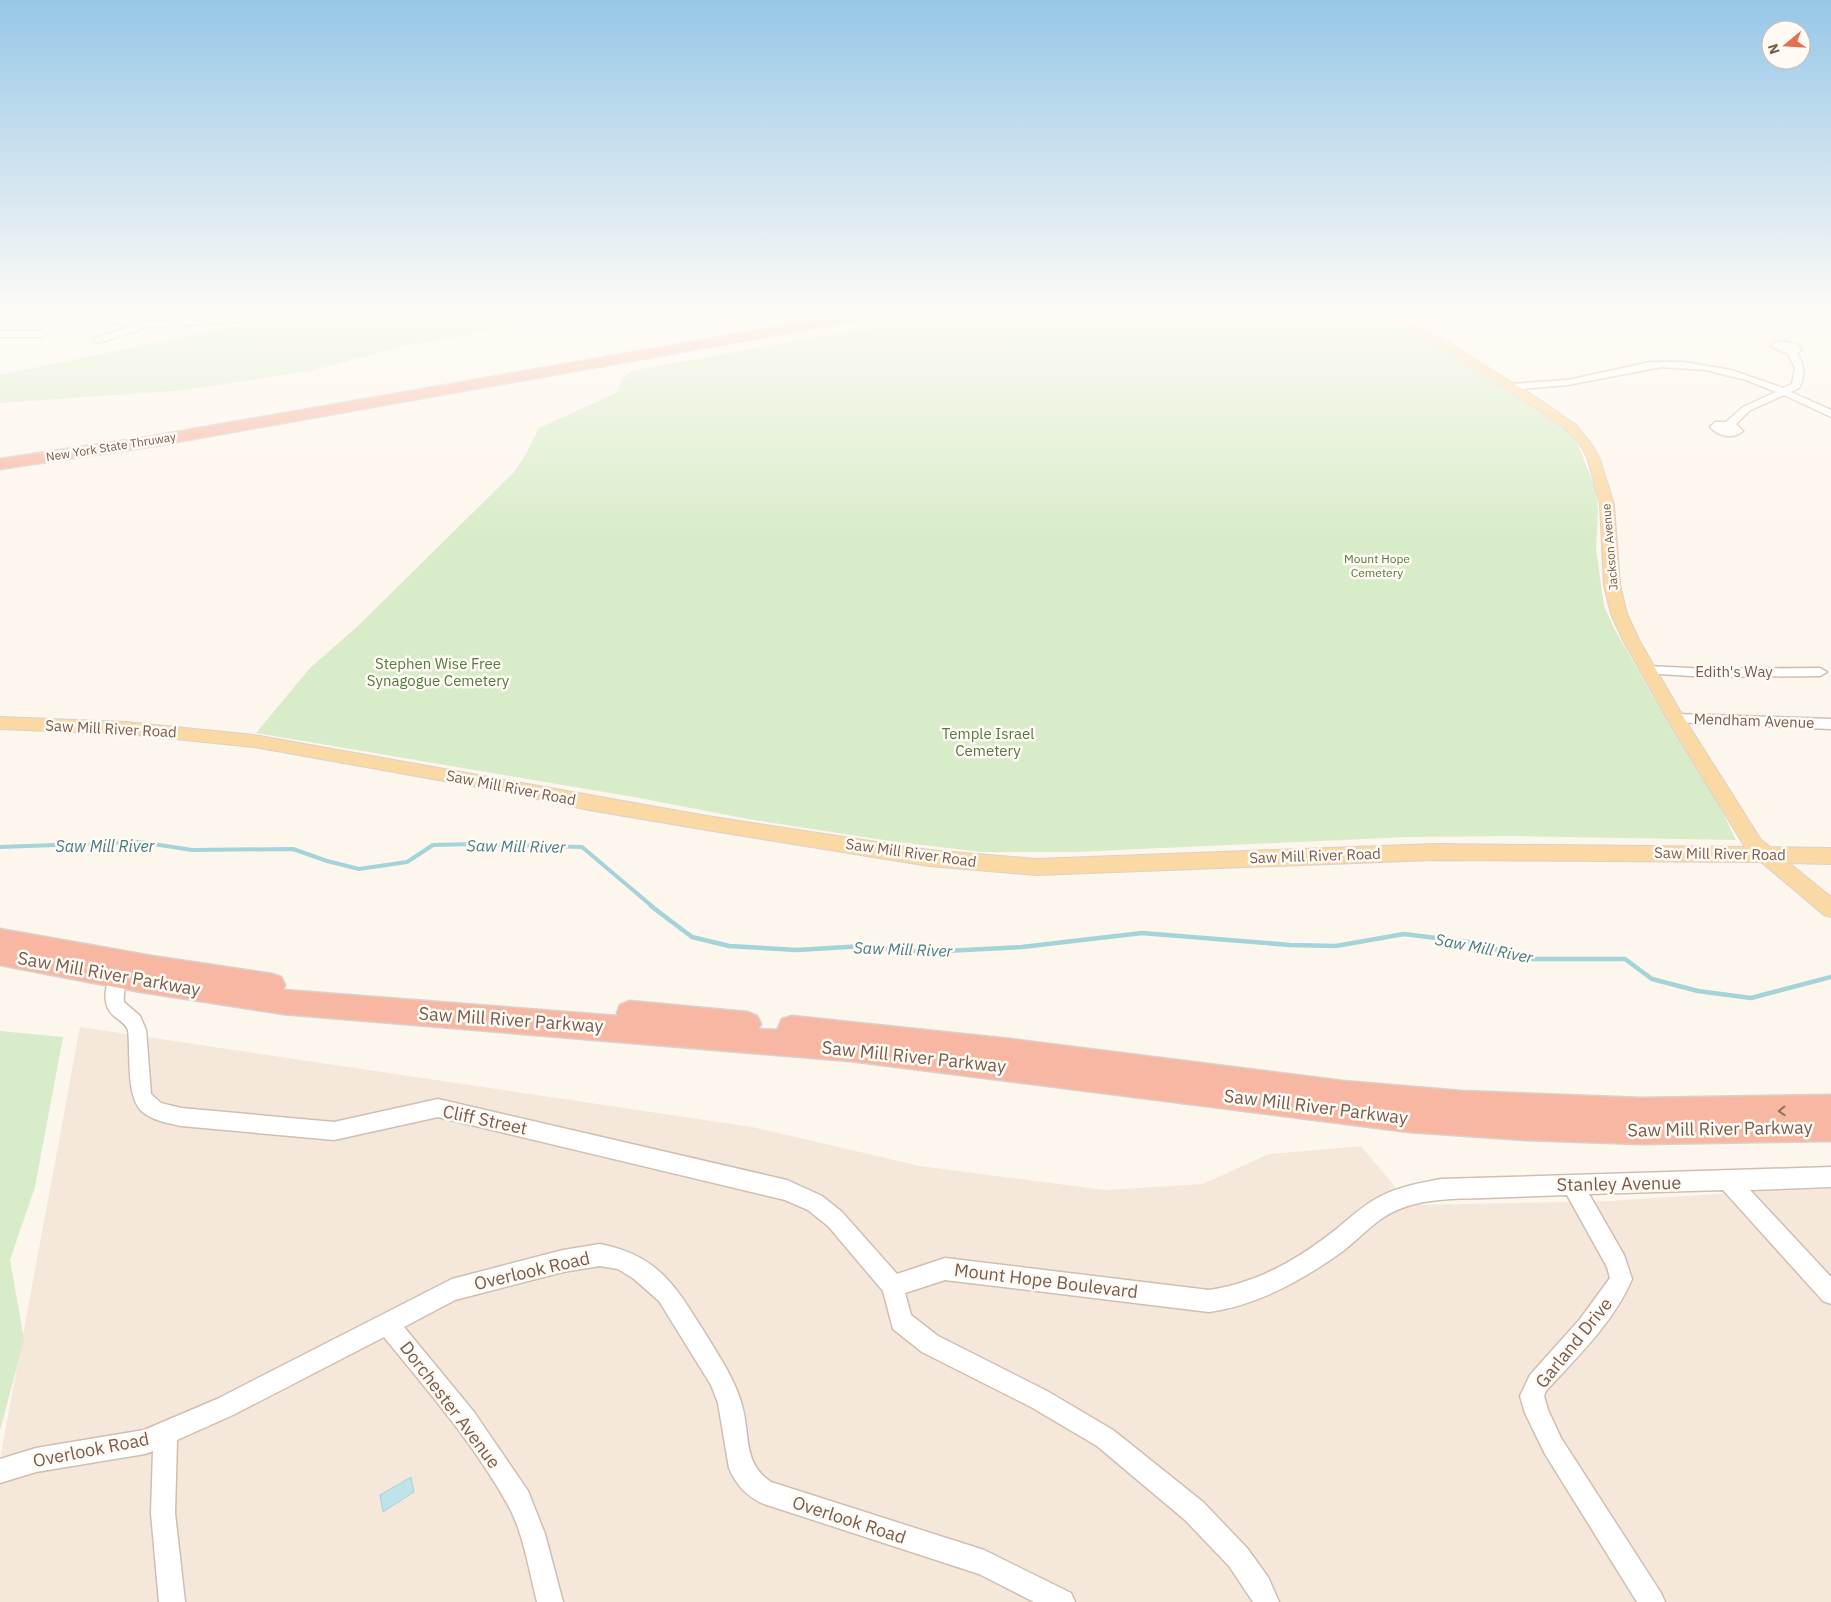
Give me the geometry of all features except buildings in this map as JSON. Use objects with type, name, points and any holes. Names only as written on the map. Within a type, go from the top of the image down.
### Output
[{"type":"highway","name":"New York State Thruway","points":[[0,455],[134,435],[400,389]]},
{"type":"highway","name":"New York State Thruway","points":[[0,464],[120,446],[446,389]]},
{"type":"highway","name":"Saw Mill River Parkway","points":[[0,938],[152,967],[292,987],[694,1019],[877,1036],[1404,1101],[1521,1109],[1614,1112],[1735,1112],[1831,1109]]},
{"type":"highway","name":"Saw Mill River Parkway","points":[[0,954],[118,977],[235,996],[332,1007],[656,1031],[903,1055],[1409,1118],[1526,1126],[1641,1130],[1831,1127]]},
{"type":"main road","name":"Jackson Avenue","points":[[1514,389],[1572,428],[1593,457],[1608,504],[1610,561],[1614,598],[1627,631],[1676,719],[1754,845],[1831,909]]},
{"type":"main road","name":"Saw Mill River Road","points":[[0,723],[126,728],[254,740],[500,784],[589,803],[707,823],[929,858],[1037,867],[1434,852],[1596,852],[1831,856]]},
{"type":"street","points":[[1777,389],[1831,414]]},
{"type":"street","points":[[1728,425],[1746,409],[1791,389]]},
{"type":"street","name":"Edith's Way","points":[[1648,670],[1708,673],[1820,672]]},
{"type":"street","name":"Mendham Avenue","points":[[1676,719],[1831,724]]},
{"type":"street","name":"Cliff Street","points":[[118,977],[113,993],[113,1001],[118,1009],[136,1026],[140,1051],[142,1098],[148,1106],[162,1113],[181,1117],[334,1130],[354,1128],[397,1116],[438,1108],[788,1190],[815,1203],[835,1219],[893,1286]]},
{"type":"street","name":"Stanley Avenue","points":[[1407,1196],[1441,1189],[1831,1177]]},
{"type":"street","points":[[1728,1181],[1831,1293]]},
{"type":"street","name":"Garland Drive","points":[[1573,1185],[1616,1263],[1621,1278],[1614,1294],[1588,1327],[1538,1383],[1532,1396],[1537,1413],[1553,1446],[1652,1602]]},
{"type":"street","name":"Mount Hope Boulevard","points":[[893,1286],[945,1269],[1209,1301],[1227,1300],[1281,1277],[1310,1260],[1377,1210],[1407,1196]]},
{"type":"street","name":"Overlook Road","points":[[0,1471],[36,1460],[145,1442],[225,1407],[452,1290],[562,1261],[600,1255],[621,1259],[642,1271],[667,1293],[719,1377],[730,1403],[741,1468],[754,1485],[764,1492],[984,1563],[1062,1602]]},
{"type":"street","points":[[893,1286],[901,1321],[930,1344],[1039,1399],[1105,1438],[1194,1511],[1238,1557],[1259,1586],[1266,1602]]},
{"type":"street","name":"Dorchester Avenue","points":[[387,1323],[466,1420],[519,1500],[532,1534],[550,1602]]},
{"type":"street","points":[[165,1434],[163,1513],[172,1602]]},
{"type":"shaded area","points":[[80,1027],[752,1127],[920,1166],[1105,1190],[1203,1184],[1269,1154],[1361,1146],[1410,1205],[1611,1201],[1761,1191],[1831,1189],[1831,1602],[0,1602],[0,1459]]},
{"type":"green space","points":[[0,389],[193,389],[185,390],[0,403]]},
{"type":"green space","points":[[618,389],[1507,389],[1567,430],[1577,443],[1596,490],[1598,509],[1596,549],[1604,606],[1614,628],[1668,723],[1721,809],[1736,840],[1513,836],[1407,837],[1075,852],[981,852],[890,841],[748,819],[634,797],[256,733],[310,668],[359,625],[514,472],[525,456],[539,428],[616,393]]},
{"type":"green space","points":[[0,1031],[63,1037],[35,1187],[10,1260],[24,1339],[0,1431]]},
{"type":"water","points":[[411,1477],[414,1492],[383,1512],[380,1495]]},
{"type":"waterway","name":"Saw Mill River","points":[[0,847],[140,842],[192,850],[293,849],[327,861],[359,869],[407,862],[433,845],[472,844],[582,847],[653,907]]},
{"type":"waterway","name":"Saw Mill River","points":[[651,906],[692,937],[729,946],[797,950],[864,946],[926,952],[1022,947],[1142,933],[1290,945],[1336,946],[1404,934],[1468,942],[1533,959],[1625,959],[1652,979],[1698,991],[1751,998],[1831,977]]},
{"type":"park label","name":"Mount Hope Cemetery","points":[[1377,566]]},
{"type":"park label","name":"Stephen Wise Free Synagogue Cemetery","points":[[438,672]]},
{"type":"park label","name":"Temple Israel Cemetery","points":[[988,742]]}]
